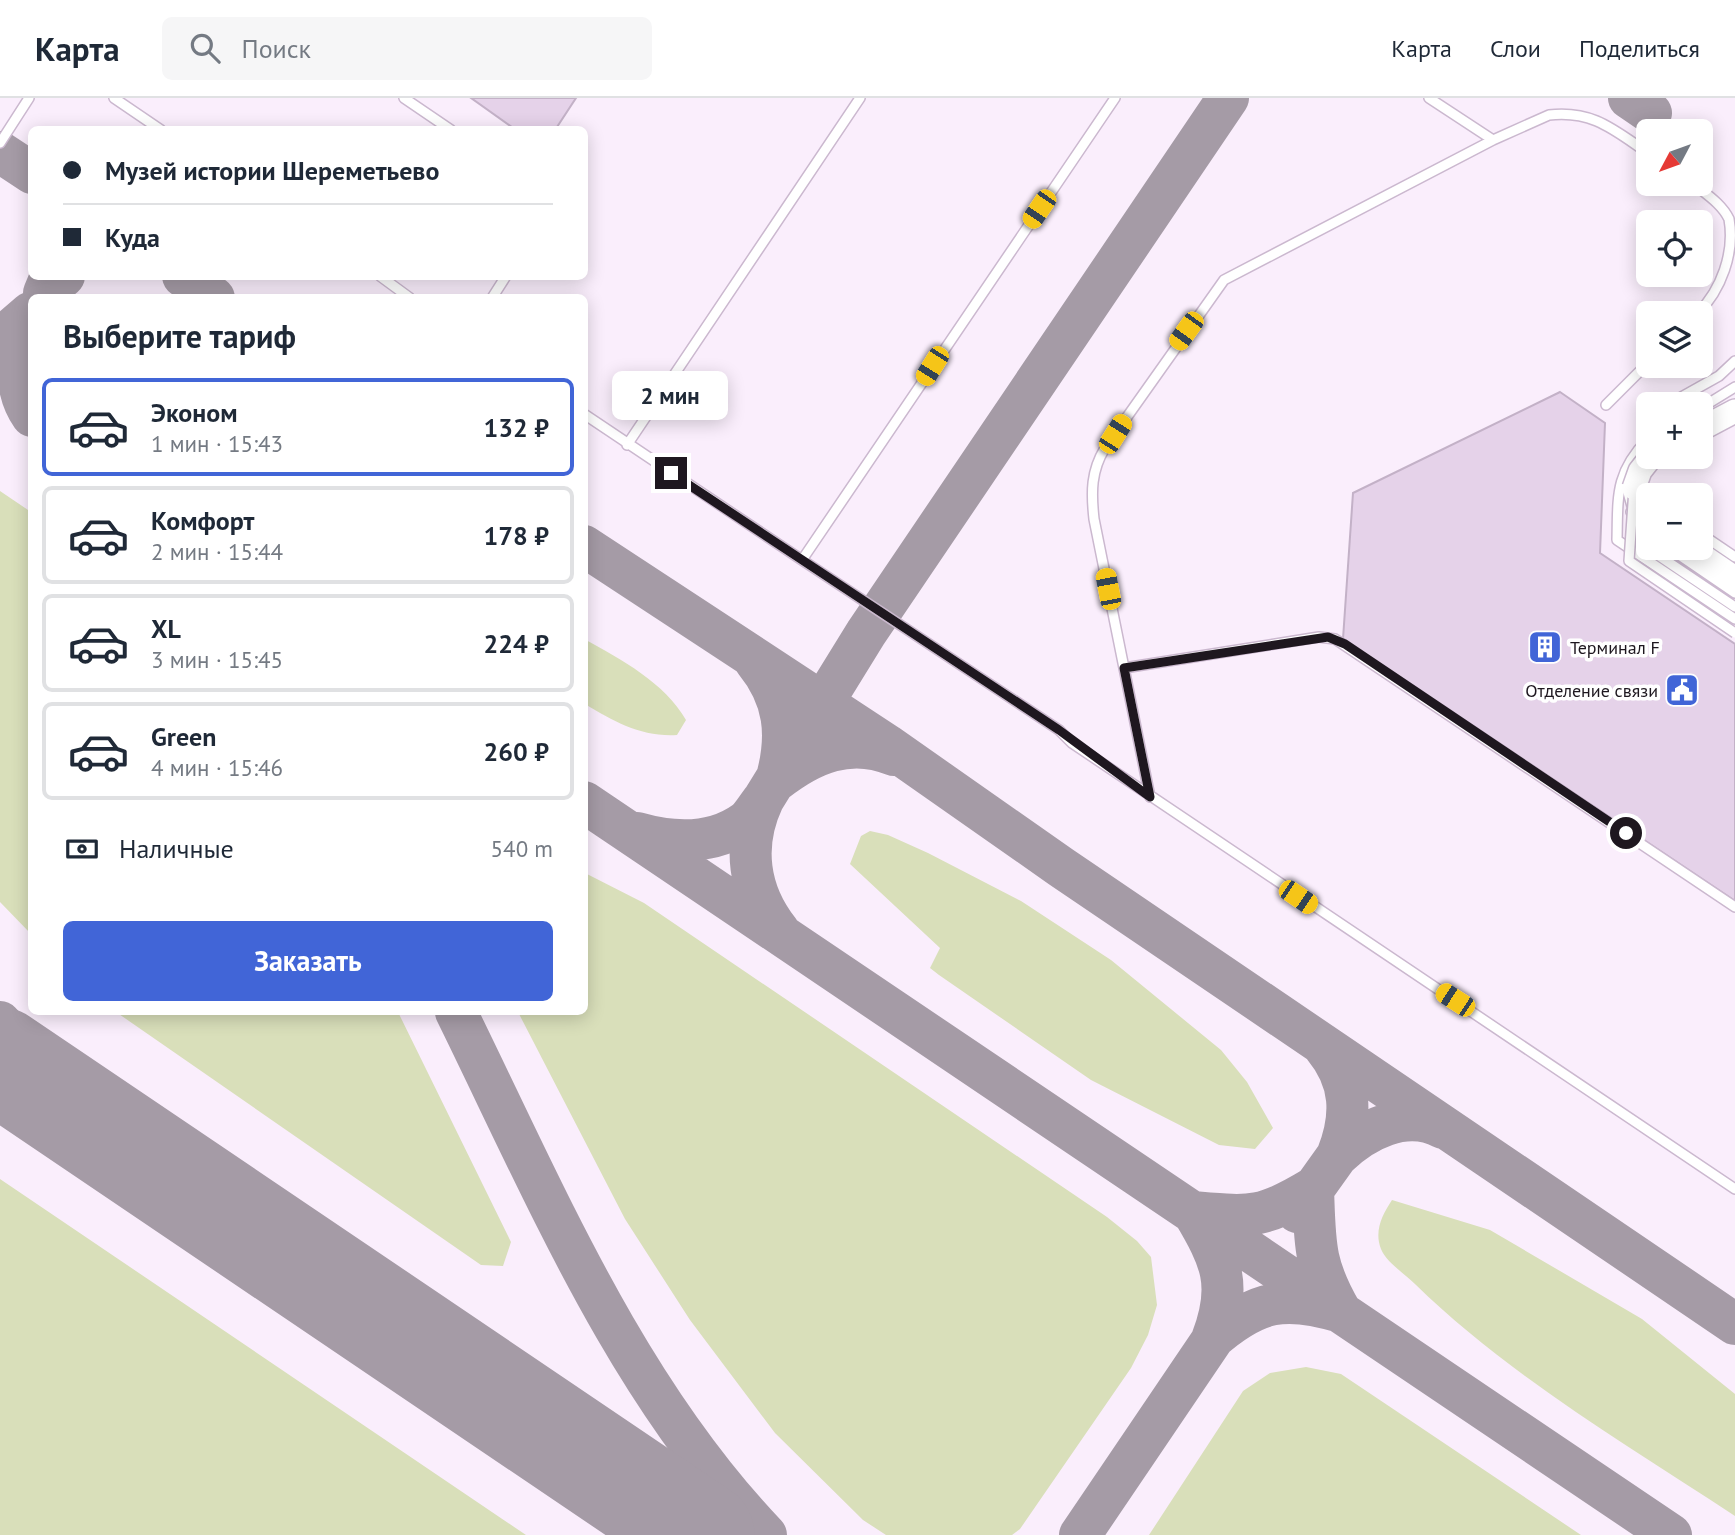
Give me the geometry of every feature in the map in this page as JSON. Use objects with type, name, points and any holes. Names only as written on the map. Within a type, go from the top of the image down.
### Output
[{"type":"street","points":[[1713,423],[1735,411]]},
{"type":"street","points":[[1709,560],[1735,578]]},
{"type":"lane","points":[[0,144],[29,98]]},
{"type":"lane","points":[[114,98],[155,126]]},
{"type":"lane","points":[[404,98],[445,126]]},
{"type":"lane","points":[[627,445],[860,98]]},
{"type":"lane","points":[[802,560],[1115,98]]},
{"type":"lane","points":[[1429,98],[1493,140]]},
{"type":"lane","points":[[1150,797],[1091,497],[1095,464],[1126,416],[1224,280],[1493,140],[1549,115],[1585,115],[1601,121],[1636,145]]},
{"type":"lane","points":[[1706,196],[1728,217],[1733,246],[1726,276],[1710,301]]},
{"type":"lane","points":[[385,280],[405,294]]},
{"type":"lane","points":[[1690,392],[1719,376],[1735,361]]},
{"type":"lane","points":[[1606,405],[1636,375]]},
{"type":"lane","points":[[1713,401],[1735,387]]},
{"type":"lane","points":[[588,417],[1059,730],[1150,797],[1735,1189]]},
{"type":"lane","points":[[1636,483],[1618,485],[1617,540],[1636,553]]},
{"type":"lane","points":[[1636,484],[1625,491],[1628,507],[1636,521]]},
{"type":"lane","points":[[1636,492],[1629,562],[1735,633]]},
{"type":"lane","points":[[1631,537],[1735,607]]},
{"type":"lane","points":[[1713,542],[1735,557]]},
{"type":"lane","points":[[1647,560],[1735,619]]},
{"type":"lane","points":[[1687,560],[1735,593]]},
{"type":"lane","points":[[1124,668],[1319,637],[1335,639],[1735,907]]},
{"type":"green space","points":[[0,491],[28,510],[28,931],[0,902]]},
{"type":"green space","points":[[588,641],[654,683],[686,720],[677,735],[652,734],[618,722],[588,706]]},
{"type":"green space","points":[[870,831],[888,835],[928,853],[1021,901],[1111,960],[1221,1050],[1247,1082],[1273,1128],[1255,1149],[1219,1145],[1091,1080],[939,975],[930,968],[940,948],[850,864],[861,836]]},
{"type":"green space","points":[[588,875],[644,903],[1107,1217],[1137,1241],[1151,1257],[1157,1305],[1148,1335],[1131,1368],[1020,1529],[1012,1535],[886,1535],[863,1520],[775,1433],[690,1320],[625,1219],[520,1015],[588,1015]]},
{"type":"green space","points":[[120,1015],[399,1015],[511,1242],[503,1266],[481,1265]]},
{"type":"green space","points":[[0,1179],[526,1535],[0,1535]]},
{"type":"green space","points":[[1392,1200],[1490,1230],[1642,1319],[1735,1394],[1735,1516],[1528,1378],[1489,1349],[1396,1268],[1383,1254],[1378,1236],[1382,1217]]},
{"type":"green space","points":[[1306,1367],[1341,1374],[1581,1535],[1149,1535],[1243,1391],[1270,1373]]},
{"type":"building","points":[[471,98],[576,98],[558,126],[510,126]]},
{"type":"building","name":"Терминал F","points":[[1560,392],[1605,423],[1600,553],[1735,644],[1735,901],[1343,639],[1353,493]]},
{"type":"taxiway","points":[[779,931],[760,900],[752,868],[752,834],[763,800],[866,633],[1228,98]]},
{"type":"taxiway","points":[[1629,98],[1651,113]]},
{"type":"taxiway","points":[[0,152],[28,170]]},
{"type":"taxiway","points":[[49,280],[44,293],[59,280]]},
{"type":"taxiway","points":[[189,280],[208,294]]},
{"type":"taxiway","points":[[0,339],[28,315]]},
{"type":"taxiway","points":[[28,319],[18,365],[21,392],[28,409]]},
{"type":"taxiway","points":[[588,549],[887,745],[1061,867],[1735,1324]]},
{"type":"taxiway","points":[[755,661],[773,689],[782,718],[782,748],[776,781],[803,763],[832,751],[862,748],[894,755]]},
{"type":"taxiway","points":[[637,833],[678,840],[720,835],[745,822],[763,800]]},
{"type":"taxiway","points":[[588,805],[1671,1535]]},
{"type":"taxiway","points":[[457,1015],[556,1218],[629,1352],[716,1477],[766,1535]]},
{"type":"taxiway","points":[[0,1022],[43,1067],[157,1167]]},
{"type":"taxiway","points":[[1324,1047],[1340,1073],[1347,1099],[1346,1127],[1337,1156],[1373,1130],[1400,1121],[1429,1122],[1443,1128]]},
{"type":"taxiway","points":[[1297,1212],[1337,1156]]},
{"type":"taxiway","points":[[1313,1188],[1314,1223],[1320,1266],[1341,1312],[1304,1304],[1272,1304],[1243,1316],[1212,1339],[1222,1303],[1221,1273],[1211,1244],[1193,1212],[1256,1214],[1281,1206],[1313,1188]]},
{"type":"taxiway","points":[[1080,1535],[1229,1315]]},
{"type":"runway","points":[[0,1061],[701,1535]]},
{"type":"place","name":"Терминал F","points":[[1545,647]]},
{"type":"place","name":"Отделение связи","points":[[1682,690]]},
{"type":"route","points":[[671,473],[1059,730],[1072,743],[1150,797],[1124,668],[1279,642],[1328,637],[1345,644],[1626,833]]}]
